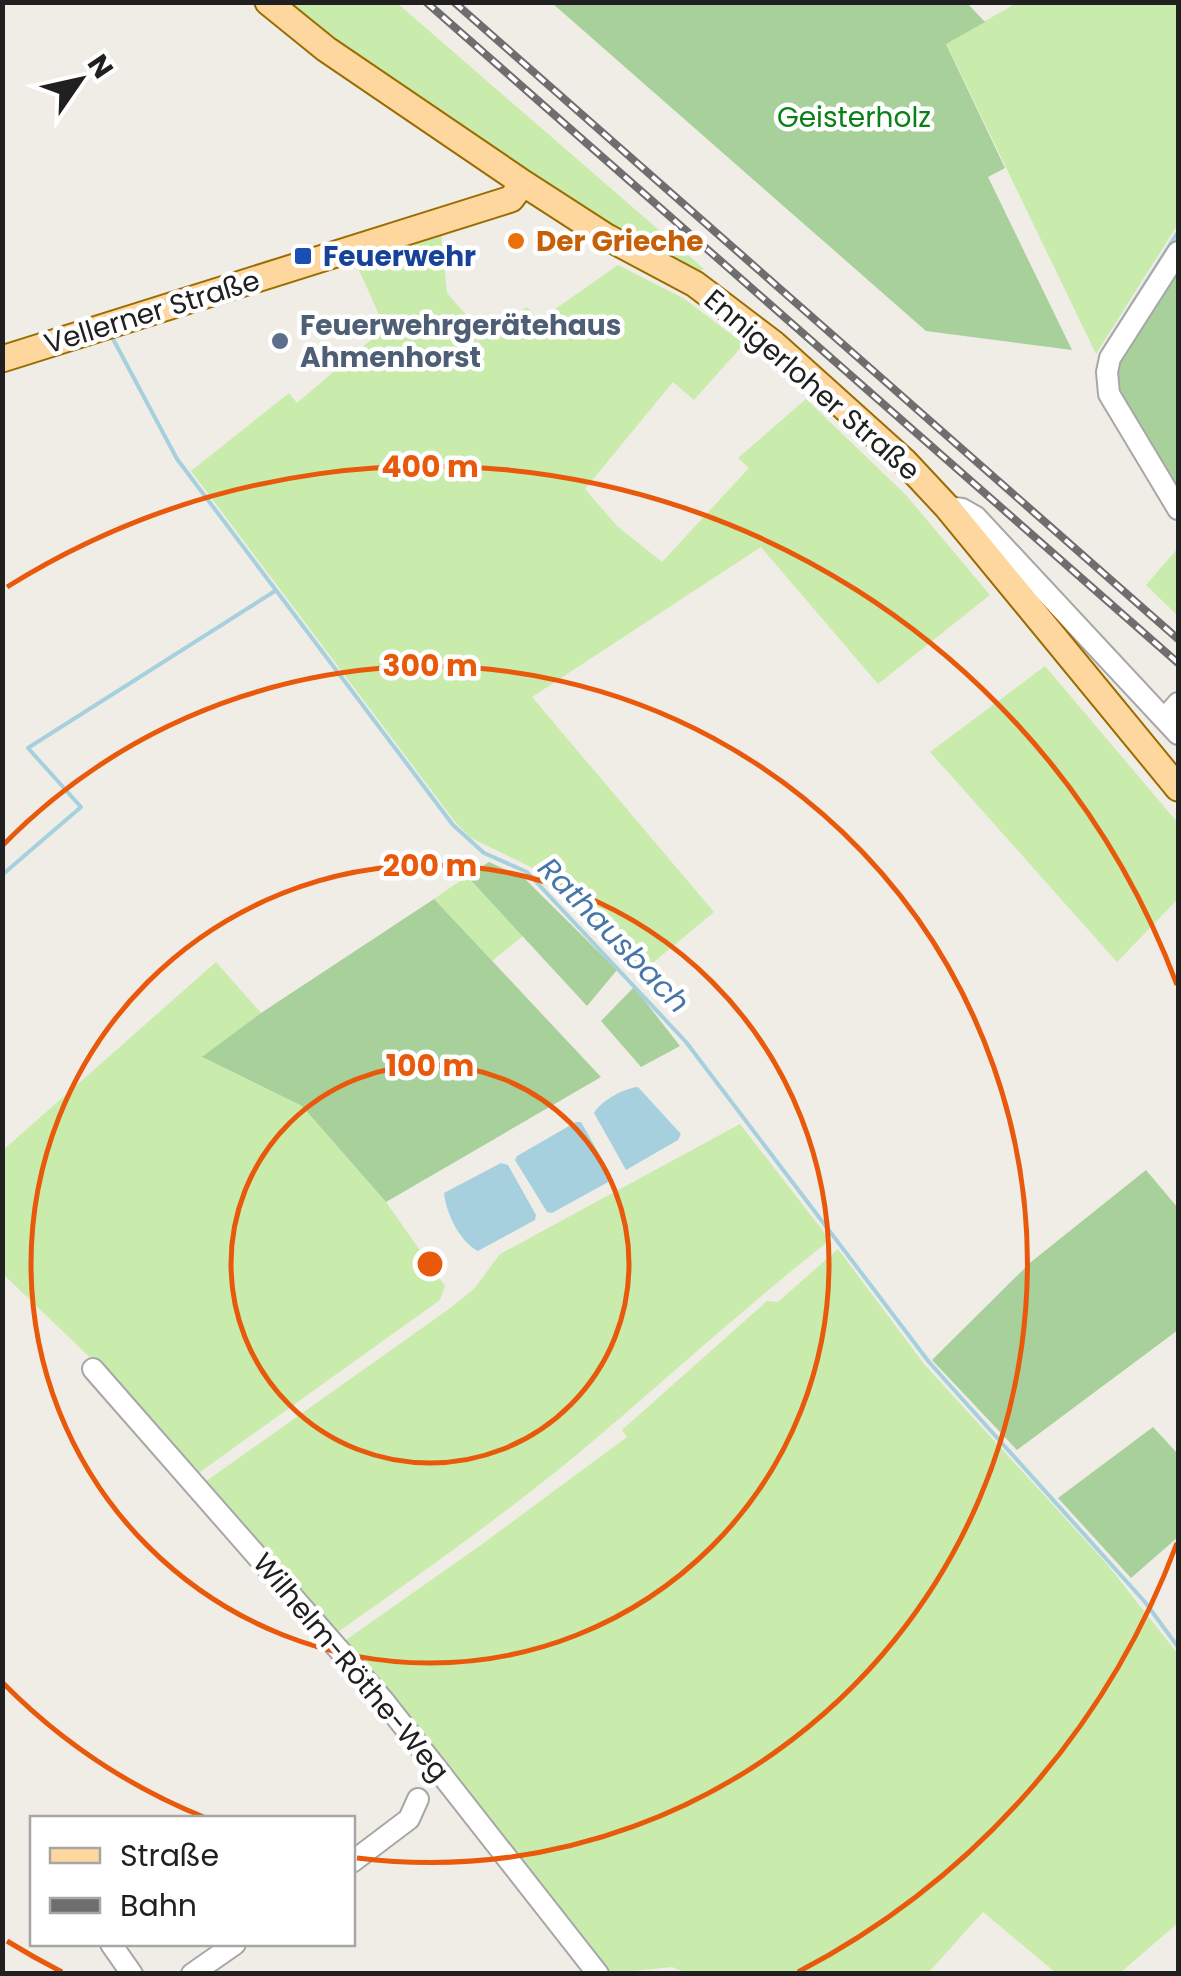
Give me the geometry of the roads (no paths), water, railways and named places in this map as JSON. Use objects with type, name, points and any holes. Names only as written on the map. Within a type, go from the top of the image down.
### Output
[{"type":"main road","name":"Ennigerloher Straße","points":[[268,2],[326,49],[523,183],[605,236],[696,284],[743,318],[891,449],[947,507],[1178,788]]},
{"type":"main road","name":"Vellerner Straße","points":[[2,358],[511,198],[523,183]]},
{"type":"street","points":[[1178,252],[1110,358],[1107,372],[1109,394],[1178,510]]},
{"type":"street","points":[[947,507],[962,508],[976,517],[1174,718]]},
{"type":"street","name":"Wilhelm-Röthe-Weg","points":[[93,1368],[384,1700],[598,1974]]},
{"type":"street","points":[[355,1860],[409,1818],[418,1799]]},
{"type":"street","points":[[112,1946],[132,1974]]},
{"type":"street","points":[[192,1974],[232,1946]]},
{"type":"water","points":[[638,1087],[681,1134],[678,1140],[626,1170],[594,1113],[613,1096]]},
{"type":"water","points":[[581,1122],[611,1175],[610,1181],[552,1213],[547,1212],[515,1160]]},
{"type":"water","points":[[501,1163],[508,1165],[536,1215],[535,1220],[478,1251],[455,1226],[444,1193]]},
{"type":"waterway","points":[[1101,353],[1178,232]]},
{"type":"waterway","name":"Rathausbach","points":[[112,337],[177,459],[453,825],[484,853],[527,872],[686,1042],[929,1362],[1145,1602],[1178,1647]]},
{"type":"waterway","points":[[2,875],[81,807],[28,748],[275,591]]},
{"type":"railway","points":[[426,2],[1178,663]]},
{"type":"railway","points":[[454,2],[1178,639]]},
{"type":"place","name":"Der Grieche","points":[[516,241]]},
{"type":"place","name":"Feuerwehr","points":[[303,256]]},
{"type":"place","name":"Feuerwehrgerätehaus Ahmenhorst","points":[[280,341]]},
{"type":"park label","name":"Geisterholz","points":[[854,117]]}]
